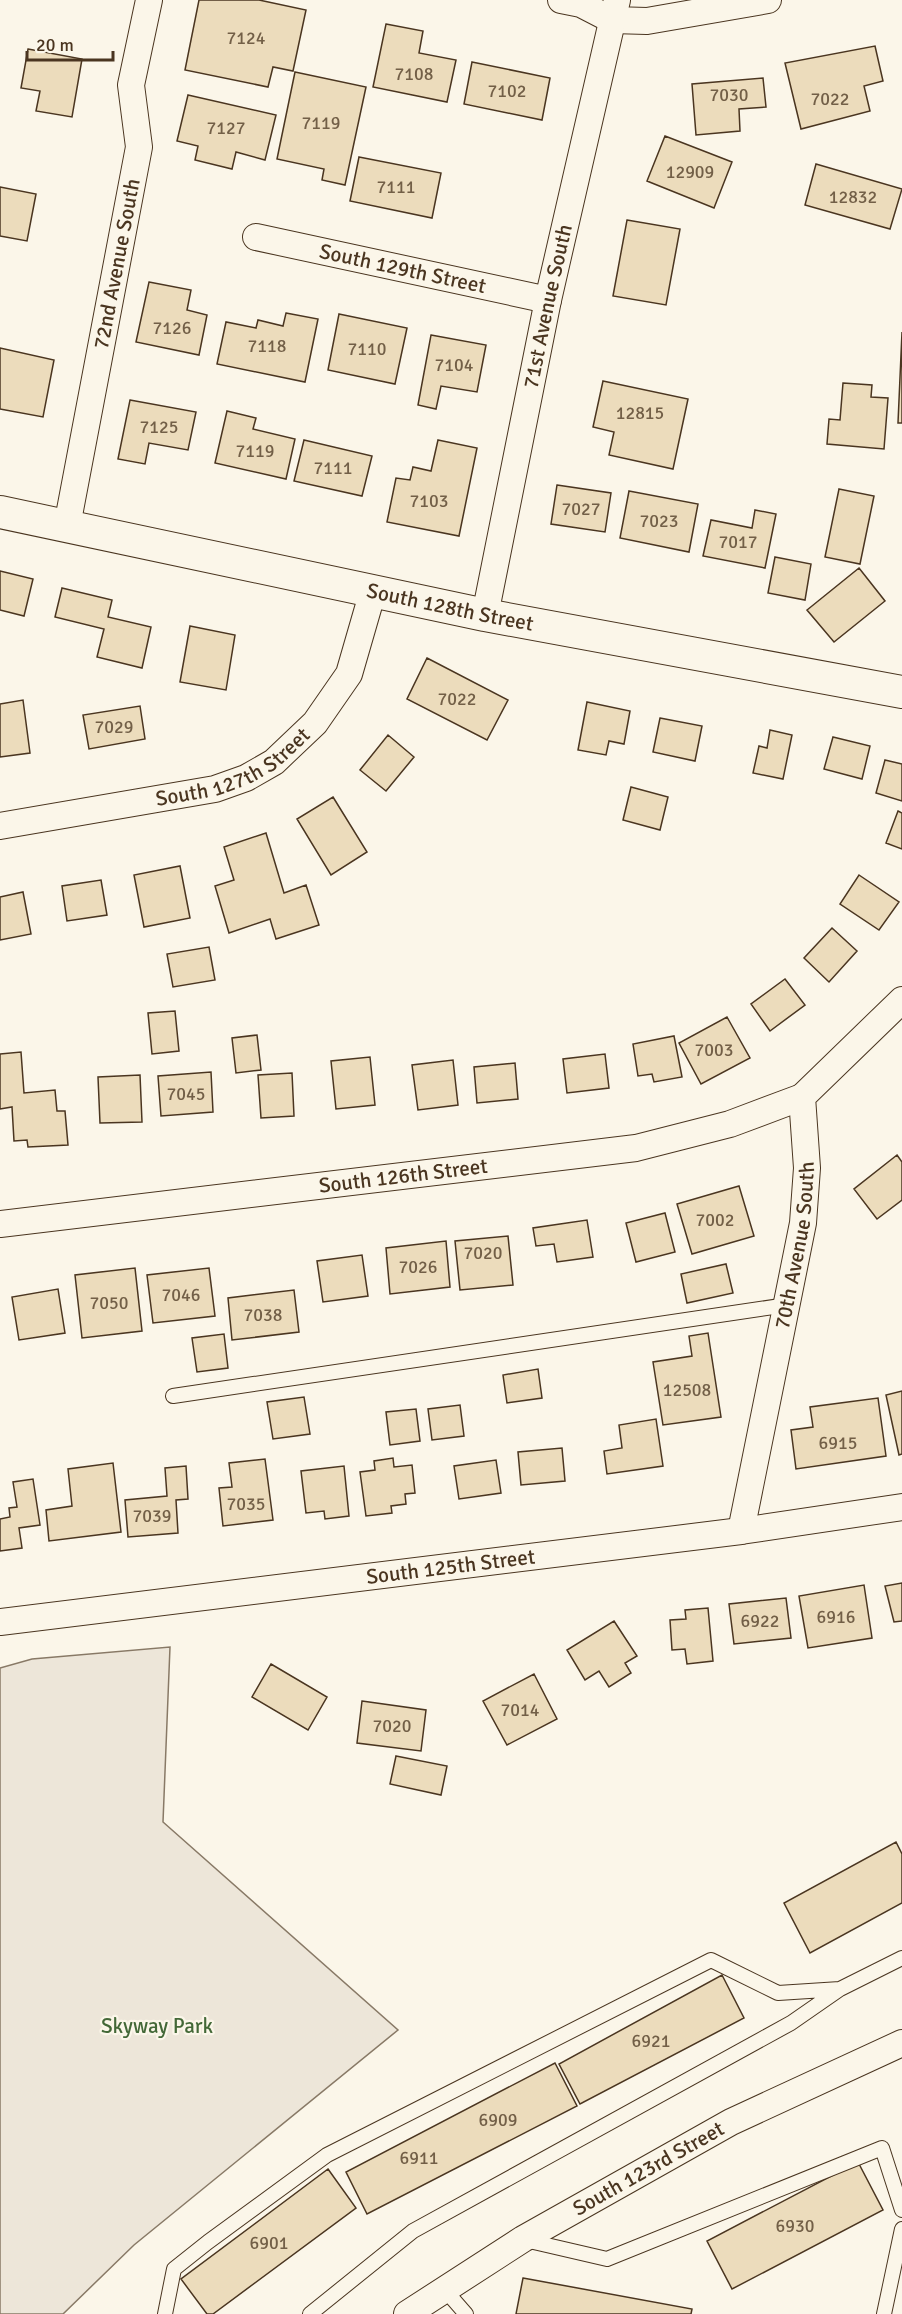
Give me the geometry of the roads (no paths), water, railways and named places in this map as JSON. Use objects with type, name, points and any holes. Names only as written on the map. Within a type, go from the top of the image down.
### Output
[{"type":"street","name":"72nd Avenue South","points":[[67,526],[139,147],[131,85],[149,0]]},
{"type":"street","points":[[561,0],[614,10],[647,21],[768,0]]},
{"type":"street","name":"71st Avenue South","points":[[485,615],[548,300],[614,10]]},
{"type":"street","name":"South 129th Street","points":[[256,237],[548,300]]},
{"type":"street","name":"South 128th Street","points":[[0,512],[485,615],[902,692]]},
{"type":"street","name":"South 127th Street","points":[[0,826],[215,789],[246,778],[274,762],[315,723],[349,674],[373,591]]},
{"type":"street","points":[[802,1098],[902,999]]},
{"type":"street","name":"South 126th Street","points":[[0,1224],[636,1148],[730,1124],[802,1098]]},
{"type":"street","name":"70th Avenue South","points":[[741,1531],[803,1223],[807,1168],[802,1098]]},
{"type":"street","name":"South 125th Street","points":[[0,1622],[741,1531],[902,1507]]},
{"type":"street","name":"South 123rd Street","points":[[407,2314],[523,2239],[731,2122],[902,2043]]},
{"type":"lane","points":[[173,1396],[787,1305]]},
{"type":"lane","points":[[310,2314],[414,2230],[791,2023],[840,1989],[902,1958]]},
{"type":"lane","points":[[165,2314],[174,2269],[327,2155],[711,1960],[778,1993],[840,1989]]},
{"type":"lane","points":[[523,2239],[607,2259],[882,2148],[902,2210]]},
{"type":"lane","points":[[884,2314],[902,2229]]},
{"type":"lane","points":[[445,2290],[466,2314]]},
{"type":"park label","name":"Skyway Park","points":[[157,2026]]}]
